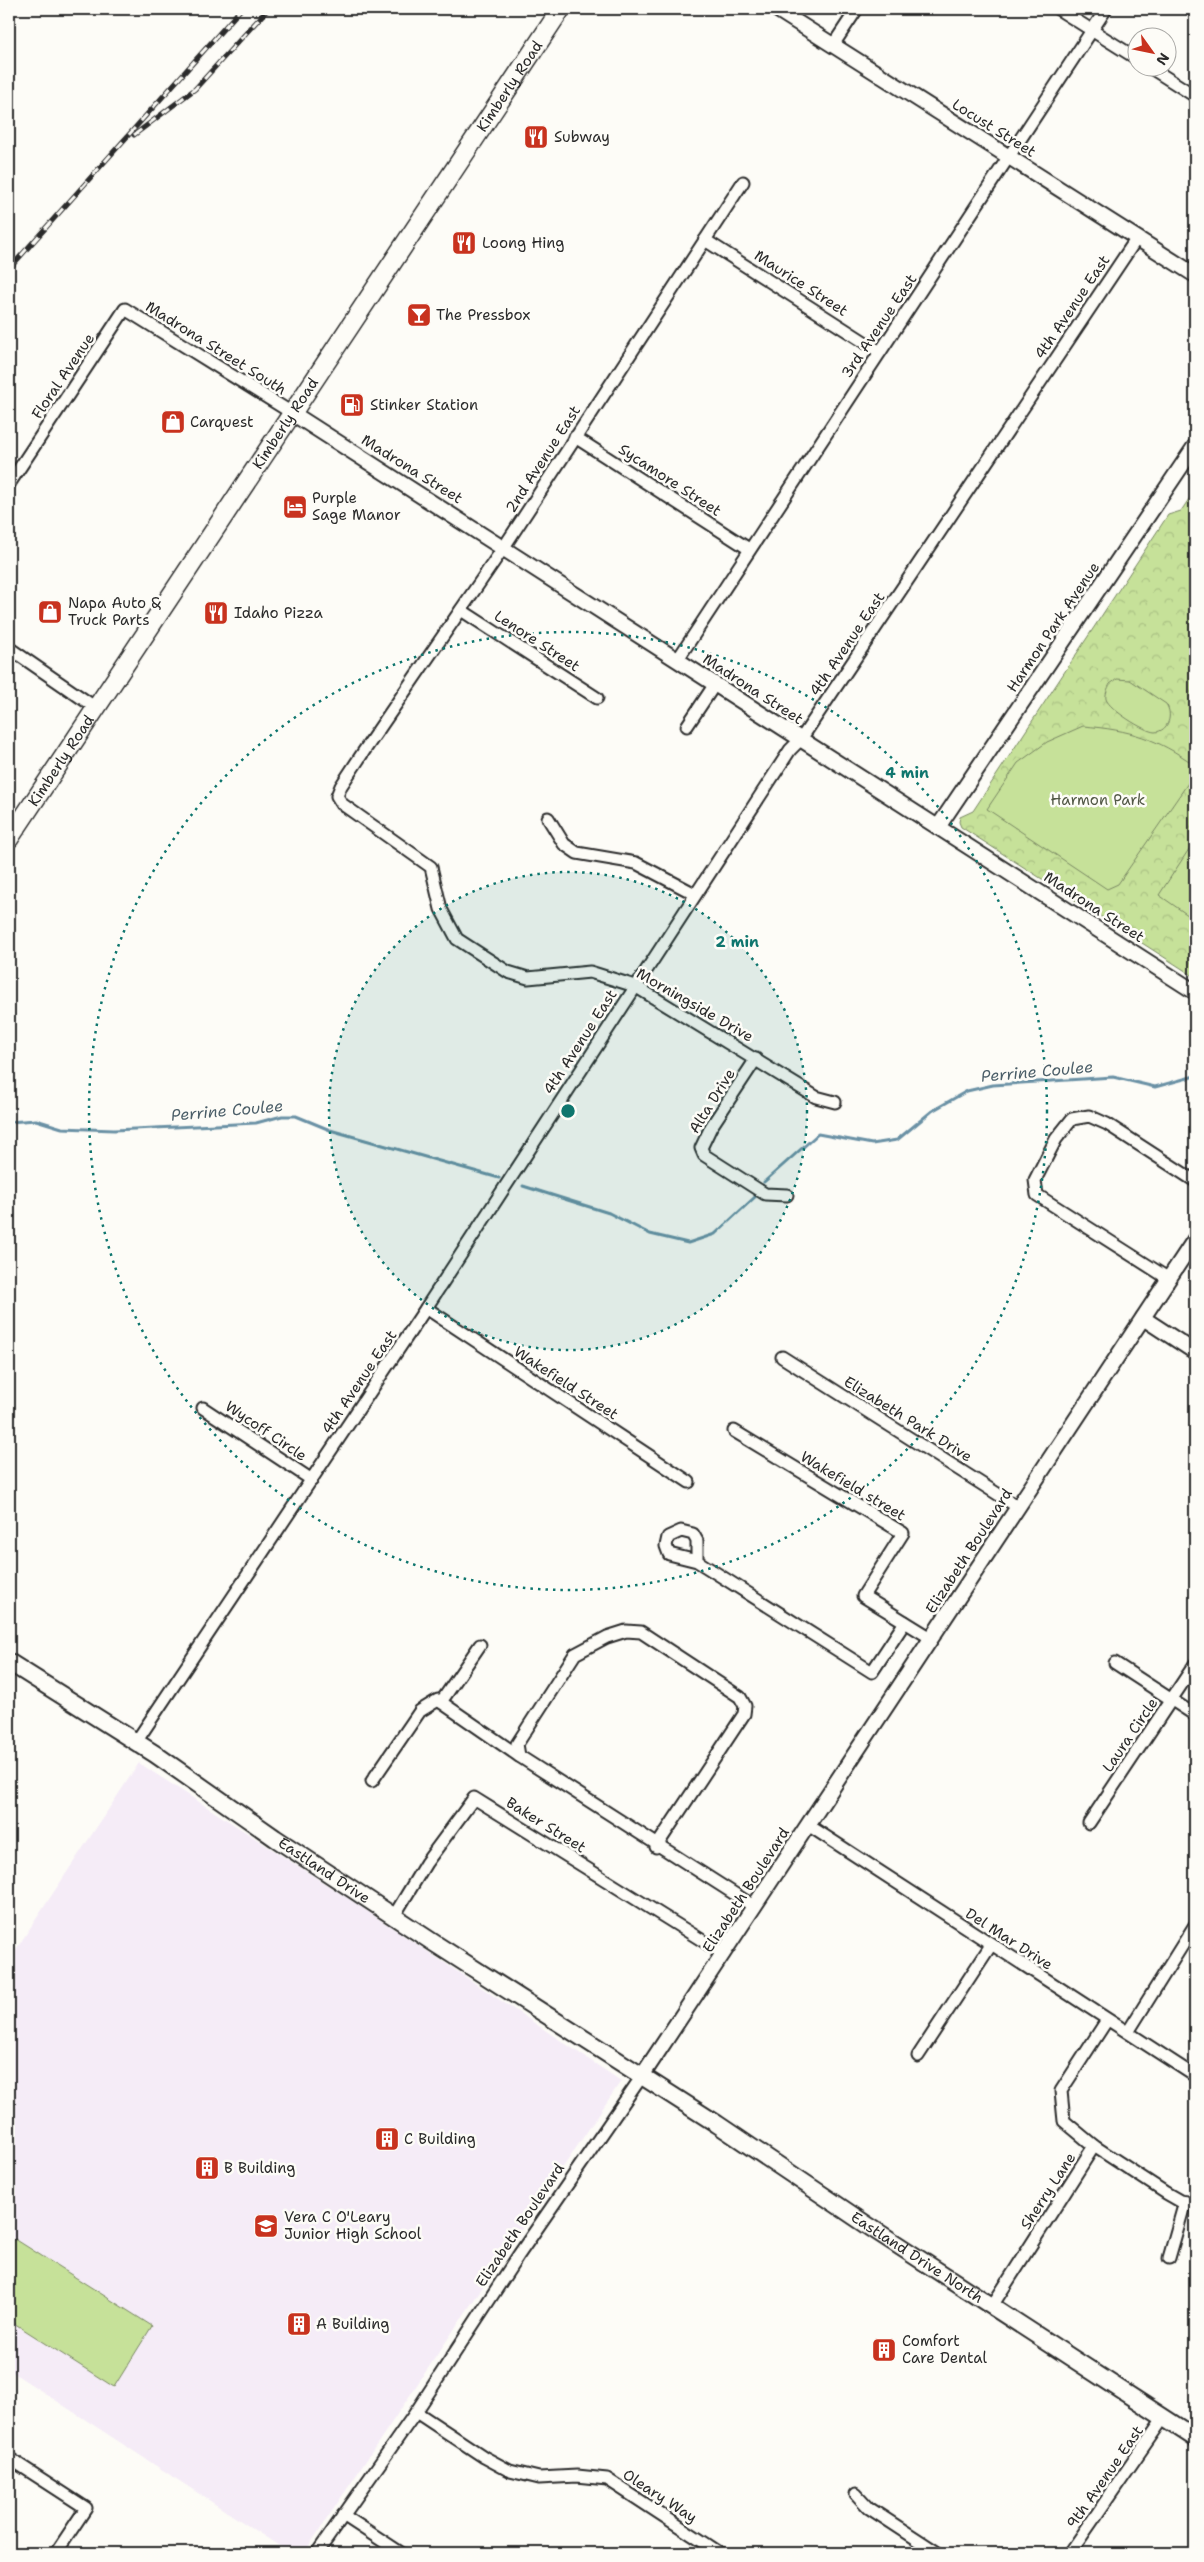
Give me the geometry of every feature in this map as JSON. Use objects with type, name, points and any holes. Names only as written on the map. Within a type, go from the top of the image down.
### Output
[{"type":"main road","name":"Kimberly Road","points":[[10,835],[561,9]]},
{"type":"main road","name":"Eastland Drive","points":[[9,1662],[136,1742],[275,1838],[642,2076]]},
{"type":"main road","name":"Eastland Drive North","points":[[642,2076],[1195,2438]]},
{"type":"street","name":"Locust Street","points":[[776,9],[1137,238],[1194,272]]},
{"type":"street","points":[[833,45],[857,9]]},
{"type":"street","points":[[1058,9],[1126,52]]},
{"type":"street","name":"3rd Avenue East","points":[[678,659],[748,548],[880,352],[1106,9]]},
{"type":"street","points":[[1167,78],[1195,96]]},
{"type":"street","name":"2nd Avenue East","points":[[364,751],[504,547],[743,182]]},
{"type":"street","name":"4th Avenue East","points":[[136,1742],[426,1308],[790,750],[802,739],[1137,238]]},
{"type":"street","name":"Maurice Street","points":[[705,240],[880,352]]},
{"type":"street","name":"Madrona Street South","points":[[125,309],[292,413]]},
{"type":"street","name":"Floral Avenue","points":[[9,484],[125,309]]},
{"type":"street","name":"Madrona Street","points":[[292,413],[504,547],[1195,992]]},
{"type":"street","name":"Sycamore Street","points":[[575,437],[748,548]]},
{"type":"street","name":"Harmon Park Avenue","points":[[938,827],[1195,446]]},
{"type":"street","name":"Lenore Street","points":[[461,610],[597,698]]},
{"type":"street","points":[[9,648],[96,708]]},
{"type":"street","points":[[687,726],[715,684]]},
{"type":"street","name":"Morningside Drive","points":[[364,751],[340,786],[337,796],[342,804],[431,867],[441,909],[457,939],[508,972],[528,978],[590,972],[635,986],[816,1097],[834,1102]]},
{"type":"street","points":[[548,818],[564,844],[577,853],[636,863],[695,894]]},
{"type":"street","name":"Alta Drive","points":[[756,1060],[710,1127],[701,1148],[704,1155],[765,1194],[787,1195]]},
{"type":"street","points":[[1169,1279],[1037,1195],[1035,1180],[1056,1139],[1072,1119],[1088,1116],[1107,1124],[1195,1181]]},
{"type":"street","name":"Elizabeth Boulevard","points":[[317,2553],[416,2412],[518,2256],[724,1954],[1195,1239]]},
{"type":"street","name":"Wakefield Street","points":[[426,1308],[689,1482]]},
{"type":"street","points":[[1143,1318],[1195,1352]]},
{"type":"street","name":"Elizabeth Park Drive","points":[[782,1357],[1018,1507]]},
{"type":"street","name":"Wycoff Circle","points":[[203,1408],[312,1480]]},
{"type":"street","name":"Wakefield street","points":[[734,1431],[903,1534],[864,1596],[931,1638]]},
{"type":"street","points":[[697,1561],[872,1672],[905,1622]]},
{"type":"street","points":[[519,1756],[517,1744],[575,1654],[607,1637],[626,1631],[640,1632],[740,1697],[745,1706],[744,1714],[656,1846]]},
{"type":"street","points":[[441,1702],[480,1645]]},
{"type":"street","points":[[1116,1663],[1195,1715]]},
{"type":"street","name":"Laura Circle","points":[[1089,1823],[1195,1664]]},
{"type":"street","points":[[372,1781],[420,1711],[438,1700],[656,1846],[754,1907]]},
{"type":"street","name":"Baker Street","points":[[394,1916],[426,1864],[474,1798],[724,1954]]},
{"type":"street","name":"Del Mar Drive","points":[[808,1825],[1195,2076]]},
{"type":"street","points":[[1128,2032],[1195,1925]]},
{"type":"street","points":[[918,2056],[991,1945]]},
{"type":"street","name":"Sherry Lane","points":[[992,2306],[1094,2146],[1064,2121],[1061,2091],[1108,2020]]},
{"type":"street","points":[[1094,2146],[1166,2194],[1190,2203],[1169,2258]]},
{"type":"street","name":"Oleary Way","points":[[416,2412],[484,2457],[510,2471],[538,2478],[577,2476],[607,2479],[720,2553]]},
{"type":"street","name":"9th Avenue East","points":[[1070,2553],[1164,2417]]},
{"type":"street","points":[[9,2458],[86,2508],[56,2553]]},
{"type":"street","points":[[856,2494],[869,2508],[938,2553]]},
{"type":"street","points":[[343,2515],[401,2553]]},
{"type":"shaded area","name":"Vera C O'Leary Junior High School","points":[[139,1763],[361,1907],[621,2081],[304,2553],[290,2553],[9,2370],[9,1960]]},
{"type":"green space","name":"Harmon Park","points":[[1195,490],[1195,977],[961,827],[959,822],[960,817],[973,811],[1168,515],[1181,511]]},
{"type":"green space","points":[[1117,679],[1130,680],[1166,704],[1169,717],[1164,729],[1155,732],[1150,731],[1120,714],[1109,703],[1106,699],[1107,691],[1110,684]]},
{"type":"green space","points":[[1083,726],[1115,730],[1142,737],[1168,748],[1195,765],[1195,773],[1118,884],[1107,889],[987,809],[1018,763],[1047,742]]},
{"type":"green space","points":[[1195,840],[1195,920],[1159,895]]},
{"type":"green space","points":[[15,2239],[152,2326],[114,2387],[9,2320],[9,2249]]},
{"type":"waterway","name":"Perrine Coulee","points":[[764,1182],[818,1134],[872,1144],[897,1140],[932,1111],[967,1091],[993,1085],[1113,1077],[1155,1087],[1195,1076]]},
{"type":"waterway","name":"Perrine Coulee","points":[[9,1122],[36,1120],[62,1128],[114,1130],[256,1123],[282,1116],[296,1116],[330,1130],[499,1178]]},
{"type":"waterway","name":"Perrine Coulee","points":[[523,1186],[609,1213],[650,1234],[688,1243],[715,1234],[755,1197]]},
{"type":"railway","points":[[9,269],[241,9]]},
{"type":"railway","points":[[134,135],[195,89],[268,9]]},
{"type":"place","name":"Subway","points":[[536,137]]},
{"type":"place","name":"Loong Hing","points":[[464,243]]},
{"type":"place","name":"The Pressbox","points":[[419,315]]},
{"type":"place","name":"Stinker Station","points":[[352,405]]},
{"type":"place","name":"Carquest","points":[[173,422]]},
{"type":"place","name":"Purple Sage Manor","points":[[295,507]]},
{"type":"place","name":"Napa Auto & Truck Parts","points":[[50,612]]},
{"type":"place","name":"Idaho Pizza","points":[[216,613]]},
{"type":"place","name":"C Building","points":[[387,2139]]},
{"type":"place","name":"B Building","points":[[207,2168]]},
{"type":"place","name":"Vera C O'Leary Junior High School","points":[[266,2226]]},
{"type":"place","name":"A Building","points":[[299,2324]]},
{"type":"place","name":"Comfort Care Dental","points":[[884,2350]]}]
